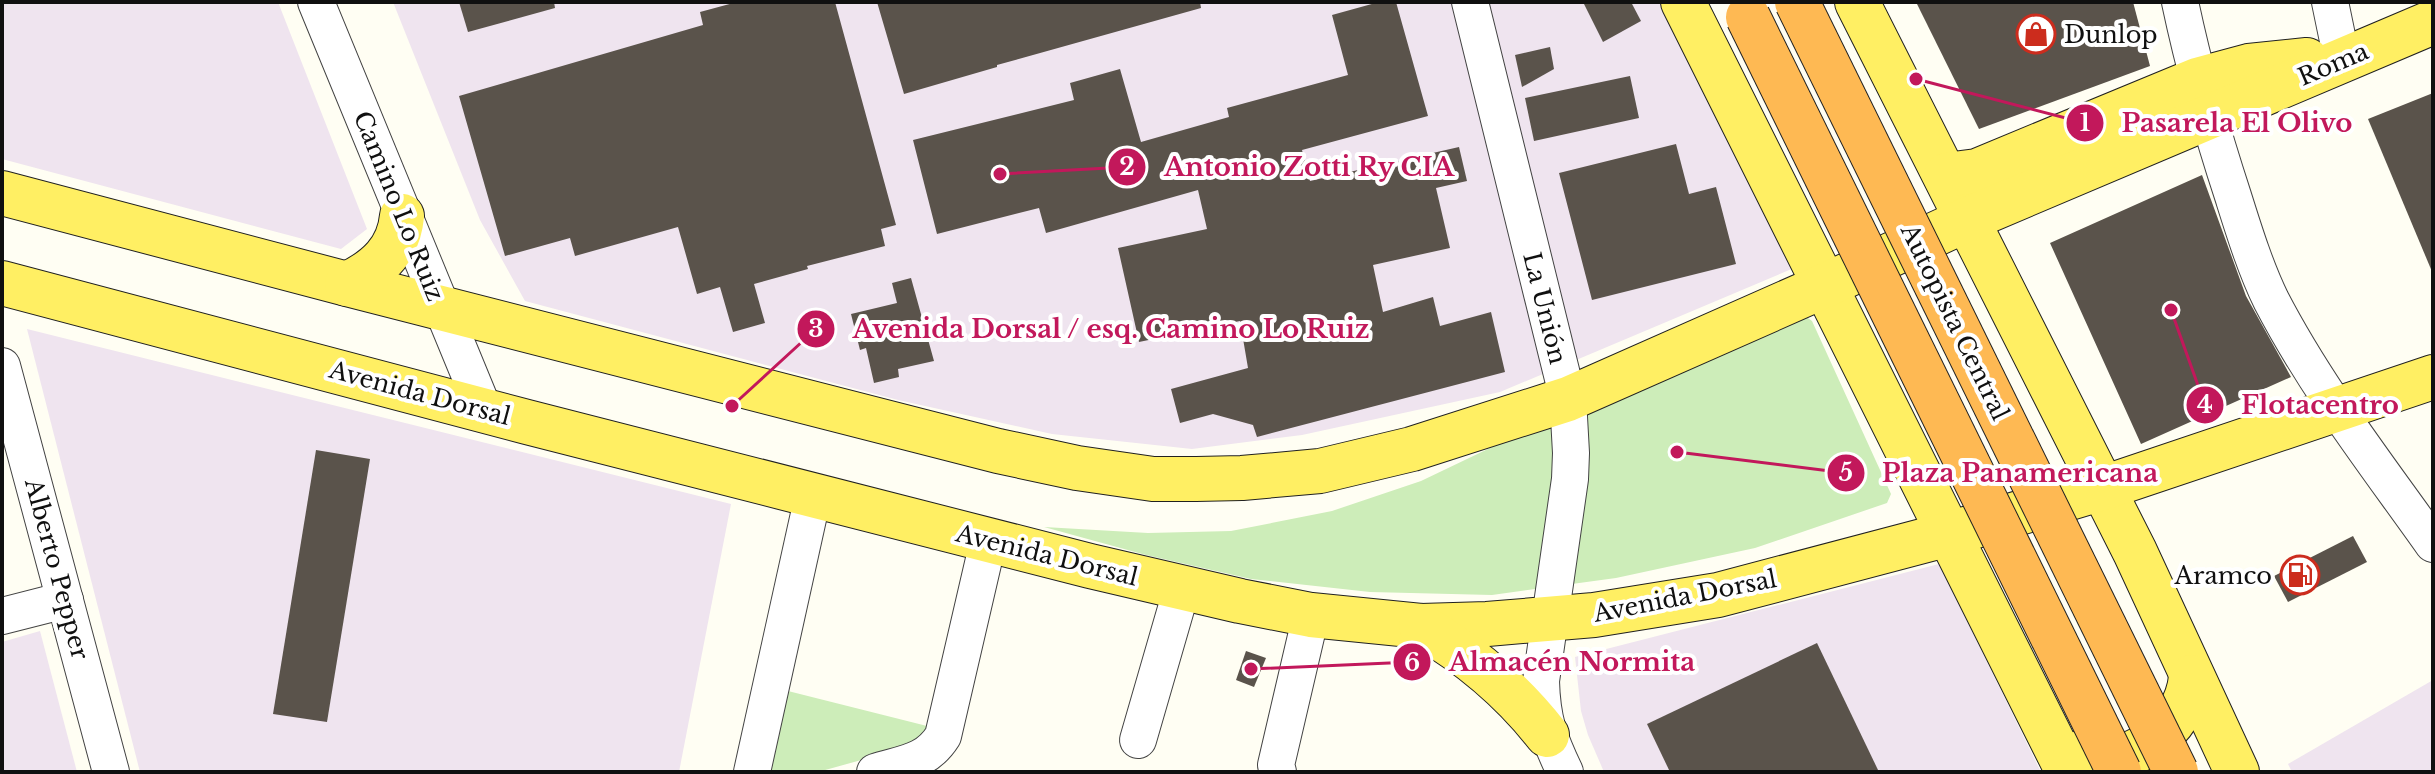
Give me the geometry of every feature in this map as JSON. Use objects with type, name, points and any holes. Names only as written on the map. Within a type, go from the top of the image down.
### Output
[{"type":"highway","name":"Autopista Central","points":[[1797,2],[2176,772]]},
{"type":"highway","points":[[1748,17],[2119,772]]},
{"type":"main road","points":[[1683,2],[2061,758],[2111,758],[2149,744],[2177,719],[2190,688],[2191,677]]},
{"type":"main road","points":[[1857,2],[2135,552],[2237,772]]},
{"type":"main road","name":"Roma","points":[[1968,219],[2202,98],[2342,60],[2433,22]]},
{"type":"main road","points":[[1946,175],[1977,171],[2202,98]]},
{"type":"main road","points":[[2,193],[998,451],[1077,468],[1153,479],[1242,478],[1320,471],[1412,449],[1568,399],[1968,219]]},
{"type":"main road","points":[[347,284],[373,269],[392,250],[398,239],[402,216]]},
{"type":"main road","name":"Avenida Dorsal","points":[[2,283],[988,542],[1311,615],[1421,626],[1549,619],[1649,608],[1718,595],[1949,534],[2103,488],[2433,377]]},
{"type":"main road","points":[[1421,626],[1506,687],[1527,709],[1556,754]]},
{"type":"street","name":"Camino Lo Ruiz","points":[[316,2],[484,410]]},
{"type":"street","name":"La Unión","points":[[1470,2],[1568,399],[1570,479],[1541,681],[1543,713],[1556,754]]},
{"type":"street","points":[[2180,2],[2202,98],[2250,249],[2270,297],[2338,410],[2433,544]]},
{"type":"street","points":[[2330,2],[2342,60]]},
{"type":"street","name":"Alberto Pepper","points":[[2,366],[111,772]]},
{"type":"street","points":[[752,772],[813,496]]},
{"type":"street","points":[[875,772],[921,758],[933,751],[943,736],[988,542]]},
{"type":"street","points":[[1138,740],[1182,588]]},
{"type":"street","points":[[2,616],[65,600]]},
{"type":"street","points":[[1278,772],[1276,765],[1311,615]]},
{"type":"shaded area","points":[[2,2],[278,2],[367,229],[341,249],[2,159]]},
{"type":"shaded area","points":[[393,2],[1659,2],[1794,268],[1500,392],[1302,435],[1192,449],[1052,434],[898,400],[525,301],[480,220]]},
{"type":"shaded area","points":[[27,329],[731,504],[679,772],[140,772]]},
{"type":"shaded area","points":[[1939,564],[2041,772],[1604,772],[1581,711],[1575,657]]},
{"type":"shaded area","points":[[40,631],[77,772],[2,772],[2,642]]},
{"type":"shaded area","points":[[2433,680],[2433,772],[2292,772],[2288,764]]},
{"type":"green space","points":[[1800,312],[1812,321],[1891,494],[1887,503],[1755,548],[1616,578],[1492,595],[1370,592],[1251,579],[1044,527],[1148,533],[1231,531],[1332,511],[1421,481],[1542,423]]},
{"type":"green space","points":[[784,690],[927,726],[919,744],[818,772],[767,772]]},
{"type":"building","points":[[459,2],[554,2],[555,8],[468,32]]},
{"type":"building","points":[[737,2],[835,2],[896,225],[881,229],[885,246],[807,266],[808,269],[754,284],[765,323],[733,332],[720,287],[697,294],[678,227],[575,256],[570,238],[505,256],[459,96],[703,25],[700,12]]},
{"type":"building","points":[[877,2],[1200,2],[1201,8],[904,94]]},
{"type":"building","points":[[1379,2],[1396,2],[1428,116],[1302,150],[1310,181],[1459,147],[1467,181],[1436,188],[1450,248],[1373,265],[1383,312],[1433,297],[1440,326],[1491,312],[1505,372],[1257,437],[1253,425],[1213,414],[1180,423],[1171,389],[1248,368],[1240,321],[1139,342],[1118,248],[1207,229],[1198,190],[1046,233],[1039,208],[937,234],[913,140],[1074,100],[1070,83],[1120,69],[1141,142],[1229,117],[1227,108],[1348,75],[1332,15]]},
{"type":"building","points":[[1583,2],[1631,2],[1641,21],[1603,42]]},
{"type":"building","name":"Dunlop","points":[[1916,2],[2133,2],[2150,66],[1979,129]]},
{"type":"building","points":[[1550,47],[1554,69],[1522,87],[1515,55]]},
{"type":"building","points":[[1630,76],[1639,118],[1534,141],[1525,98]]},
{"type":"building","points":[[2433,93],[2433,274],[2368,119]]},
{"type":"building","points":[[1676,144],[1689,194],[1716,187],[1736,264],[1592,300],[1559,173]]},
{"type":"building","points":[[2202,175],[2246,296],[2291,377],[2141,444],[2050,243]]},
{"type":"building","points":[[911,278],[934,361],[898,369],[899,377],[874,383],[866,348],[860,350],[851,314],[897,303],[892,283]]},
{"type":"building","points":[[316,450],[370,459],[327,722],[273,714]]},
{"type":"building","points":[[2353,536],[2367,562],[2288,602],[2274,576]]},
{"type":"building","points":[[1817,643],[1879,772],[1670,772],[1647,724]]},
{"type":"building","points":[[1246,651],[1266,658],[1254,687],[1236,680]]},
{"type":"place","name":"Dunlop","points":[[2036,34]]},
{"type":"place","name":"Pasarela El Olivo","points":[[1916,79]]},
{"type":"place","name":"Antonio Zotti Ry CIA","points":[[1000,174]]},
{"type":"place","name":"Flotacentro","points":[[2171,310]]},
{"type":"place","name":"Avenida Dorsal / esq. Camino Lo Ruiz","points":[[732,406]]},
{"type":"place","name":"Plaza Panamericana","points":[[1677,452]]},
{"type":"place","name":"Aramco","points":[[2300,575]]},
{"type":"place","name":"Almacén Normita","points":[[1251,669]]}]
